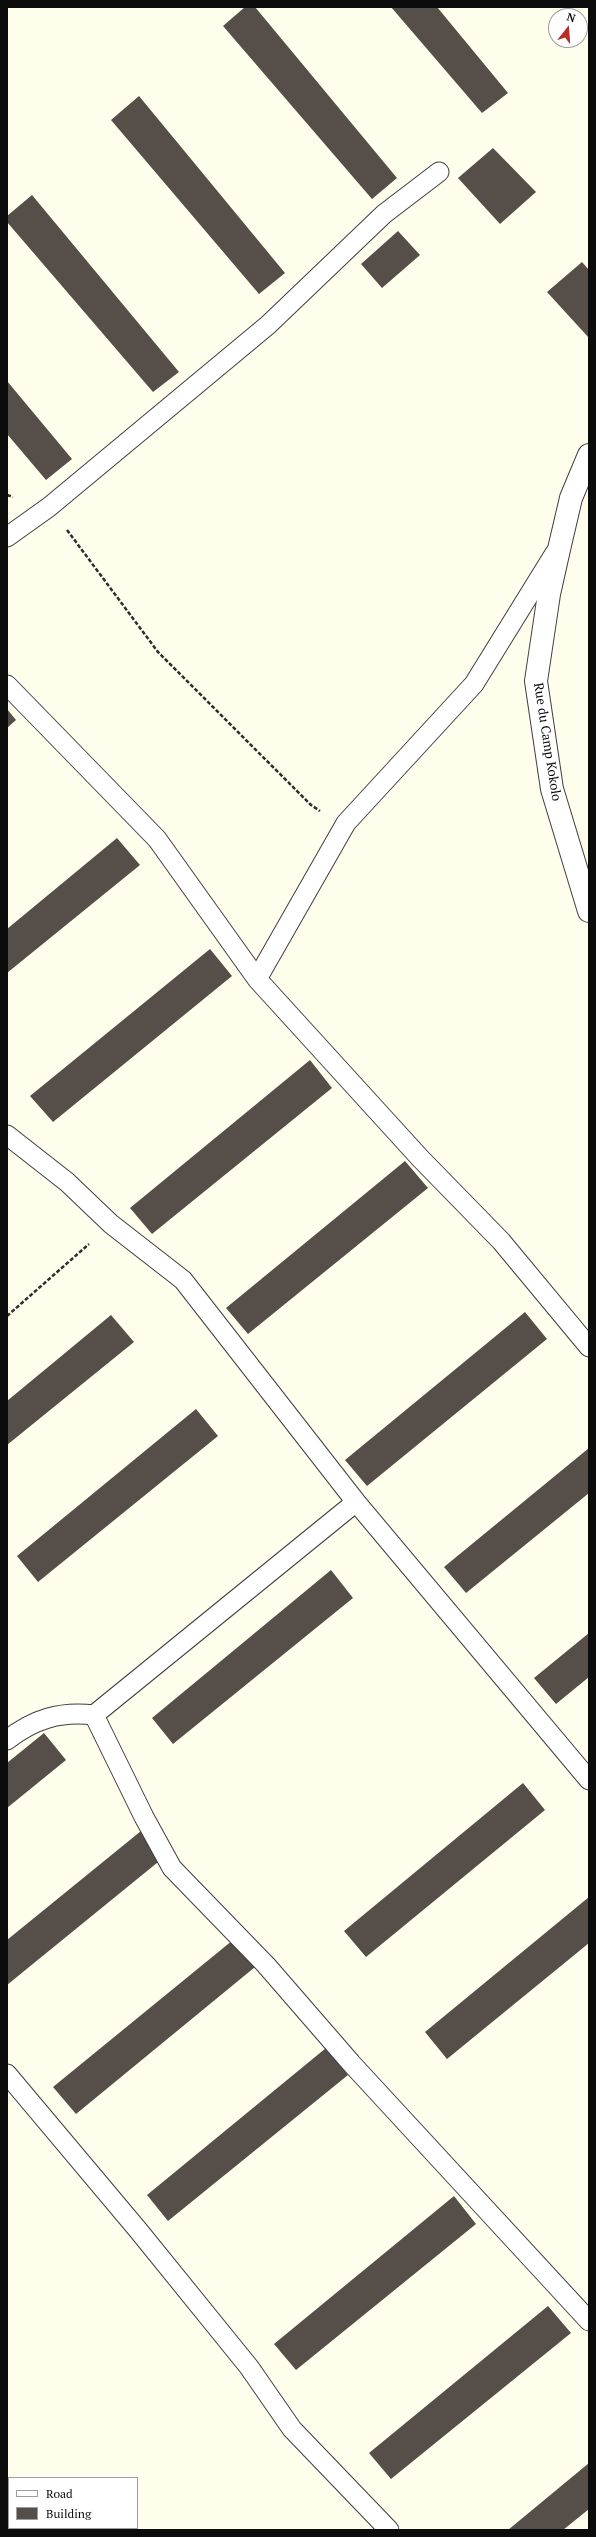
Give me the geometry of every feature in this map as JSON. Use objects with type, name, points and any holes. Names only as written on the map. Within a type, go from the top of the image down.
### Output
[{"type":"street","name":"Rue du Camp Kokolo","points":[[589,455],[571,498],[549,594],[536,681],[552,789],[589,911]]},
{"type":"lane","points":[[7,537],[49,507],[268,325],[384,214],[439,172]]},
{"type":"lane","points":[[257,979],[346,824],[474,684],[560,545]]},
{"type":"lane","points":[[7,685],[157,839],[257,979],[420,1158],[501,1241],[589,1347]]},
{"type":"lane","points":[[7,1135],[67,1182],[111,1224],[182,1280],[356,1502],[589,1780]]},
{"type":"lane","points":[[7,1740],[26,1726],[58,1714],[94,1715],[356,1502]]},
{"type":"lane","points":[[94,1715],[144,1817],[172,1868],[266,1965],[352,2063],[589,2321]]},
{"type":"lane","points":[[7,2074],[138,2230],[245,2361],[292,2429],[389,2530]]},
{"type":"path","points":[[7,496],[49,507],[158,652],[311,805],[332,819],[346,824]]},
{"type":"path","points":[[7,1316],[111,1224]]},
{"type":"building","points":[[245,7],[255,7],[397,178],[372,199],[223,26]]},
{"type":"building","points":[[391,7],[437,7],[508,93],[482,113]]},
{"type":"building","points":[[139,96],[285,273],[259,294],[111,120]]},
{"type":"building","points":[[493,148],[536,192],[500,224],[458,178]]},
{"type":"building","points":[[32,195],[179,372],[153,392],[7,222],[7,216]]},
{"type":"building","points":[[398,231],[420,255],[382,288],[361,264]]},
{"type":"building","points":[[582,262],[589,270],[589,338],[547,292]]},
{"type":"building","points":[[7,381],[72,459],[46,480],[7,434]]},
{"type":"building","points":[[7,709],[16,720],[7,728]]},
{"type":"building","points":[[117,838],[140,865],[7,973],[7,929]]},
{"type":"building","points":[[210,949],[232,976],[53,1122],[30,1096]]},
{"type":"building","points":[[310,1060],[332,1088],[152,1234],[130,1208]]},
{"type":"building","points":[[405,1161],[428,1188],[248,1334],[226,1308]]},
{"type":"building","points":[[525,1312],[547,1339],[367,1486],[345,1460]]},
{"type":"building","points":[[111,1315],[134,1342],[7,1445],[7,1401]]},
{"type":"building","points":[[196,1409],[218,1436],[38,1582],[17,1556]]},
{"type":"building","points":[[589,1448],[589,1493],[466,1593],[444,1567]]},
{"type":"building","points":[[331,1570],[353,1598],[173,1744],[152,1718]]},
{"type":"building","points":[[589,1633],[589,1677],[556,1704],[534,1678]]},
{"type":"building","points":[[44,1733],[66,1760],[7,1808],[7,1763]]},
{"type":"building","points":[[523,1783],[545,1810],[366,1957],[344,1931]]},
{"type":"building","points":[[141,1831],[163,1858],[7,1985],[7,1940]]},
{"type":"building","points":[[589,1897],[589,1943],[447,2059],[425,2032]]},
{"type":"building","points":[[233,1940],[255,1967],[76,2114],[53,2087]]},
{"type":"building","points":[[326,2048],[348,2075],[168,2221],[147,2195]]},
{"type":"building","points":[[454,2196],[476,2224],[296,2370],[274,2344]]},
{"type":"building","points":[[548,2306],[571,2333],[391,2479],[369,2453]]},
{"type":"building","points":[[589,2463],[589,2509],[563,2530],[508,2530]]}]
